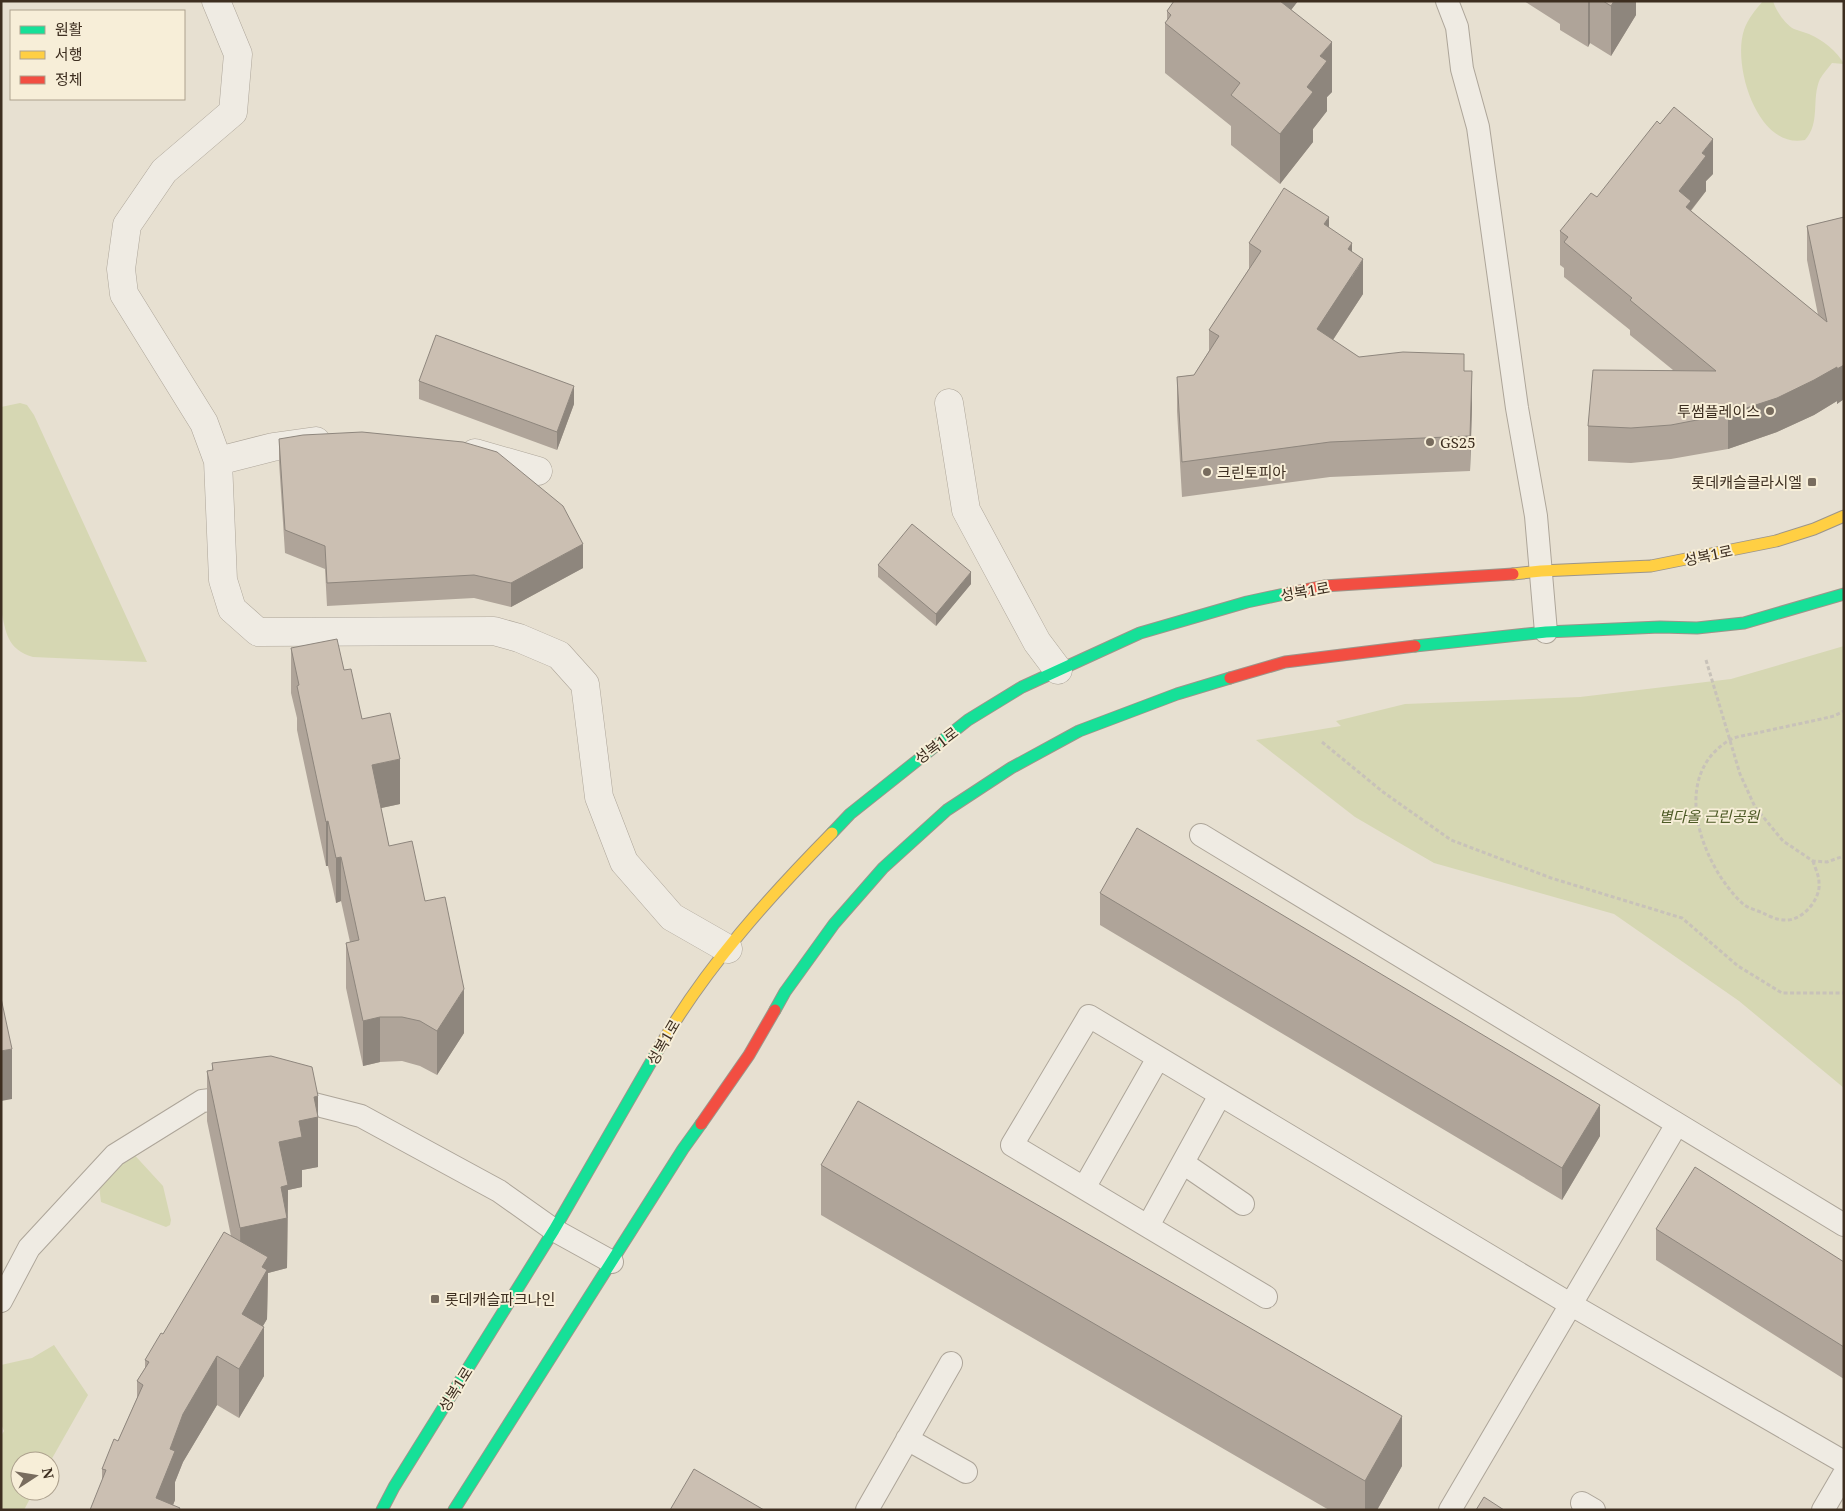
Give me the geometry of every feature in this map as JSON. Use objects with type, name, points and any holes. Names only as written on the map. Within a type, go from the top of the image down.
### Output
[{"type":"street","points":[[216,1],[238,54],[233,112],[164,172],[128,226],[121,269],[124,294],[204,424],[218,462],[222,580],[232,609],[258,632],[494,631],[519,638],[558,655],[585,684],[599,797],[624,862],[672,917],[728,949]]},
{"type":"street","points":[[950,403],[966,510],[1037,642],[1058,670]]},
{"type":"street","points":[[218,462],[273,446],[338,438]]},
{"type":"street","points":[[456,447],[538,471]]},
{"type":"street","name":"성복1로","points":[[382,1510],[399,1479],[554,1230],[681,1011],[728,949],[788,877],[850,814],[968,720],[1022,687],[1140,632],[1247,602],[1324,586],[1500,576],[1541,571],[1651,566],[1679,562],[1776,541],[1814,529],[1844,516]]},
{"type":"street","points":[[454,1510],[683,1149],[749,1055],[786,992],[834,924],[883,868],[947,810],[1011,768],[1079,730],[1177,694],[1276,665],[1368,651],[1546,632],[1660,627],[1697,628],[1744,623],[1844,594]]},
{"type":"lane","points":[[1447,1],[1457,27],[1462,69],[1478,127],[1517,408],[1536,516],[1546,632]]},
{"type":"lane","points":[[1201,835],[1844,1226]]},
{"type":"lane","points":[[1266,1297],[1012,1145],[1089,1016],[1570,1304],[1844,1462]]},
{"type":"lane","points":[[1084,1188],[1158,1058]]},
{"type":"lane","points":[[1,1301],[29,1248],[115,1155],[202,1101],[264,1093],[361,1116],[499,1191],[554,1230],[612,1262]]},
{"type":"lane","points":[[1148,1226],[1220,1095]]},
{"type":"lane","points":[[1450,1510],[1677,1124]]},
{"type":"lane","points":[[1183,1163],[1243,1204]]},
{"type":"lane","points":[[867,1510],[951,1363]]},
{"type":"lane","points":[[907,1439],[966,1472]]},
{"type":"lane","points":[[1823,1510],[1844,1474]]},
{"type":"path","points":[[1697,628],[1740,774],[1754,807],[1783,841],[1813,861],[1827,862],[1844,856]]},
{"type":"path","points":[[1813,861],[1820,884],[1814,901],[1806,912],[1797,918],[1785,921],[1744,904],[1721,877],[1703,844],[1696,809],[1700,775],[1713,752],[1730,740],[1834,716],[1844,710]]},
{"type":"path","points":[[1322,742],[1382,792],[1451,840],[1552,878],[1682,918],[1738,966],[1782,993],[1844,993]]},
{"type":"green space","points":[[1763,1],[1773,1],[1787,24],[1794,29],[1819,39],[1834,50],[1844,64],[1832,63],[1820,79],[1817,87],[1813,126],[1805,140],[1788,140],[1774,132],[1762,119],[1752,102],[1746,83],[1741,45],[1744,30],[1749,19]]},
{"type":"green space","points":[[20,403],[27,405],[34,415],[147,662],[33,657],[18,650],[6,633],[1,609],[1,407]]},
{"type":"green space","name":"별다올 근린공원","points":[[1844,646],[1844,1088],[1739,1001],[1614,914],[1434,863],[1355,817],[1256,740],[1341,726],[1336,721],[1405,704],[1580,697],[1731,679]]},
{"type":"green space","points":[[129,1149],[163,1186],[171,1220],[170,1225],[166,1227],[101,1202],[99,1186]]},
{"type":"green space","points":[[54,1345],[88,1395],[56,1451],[10,1451],[10,1501],[29,1501],[24,1510],[1,1510],[1,1436],[4,1431],[1,1424],[1,1365],[32,1358]]},
{"type":"building","points":[[1174,1],[1280,1],[1332,42],[1320,56],[1327,61],[1307,87],[1313,92],[1280,134],[1231,95],[1240,83],[1165,23],[1171,15],[1167,11]]},
{"type":"building","points":[[1603,1],[1614,1],[1611,6]]},
{"type":"building","points":[[1674,107],[1713,139],[1702,153],[1706,156],[1679,191],[1691,201],[1686,207],[1827,322],[1807,226],[1844,217],[1844,365],[1777,398],[1728,414],[1671,425],[1631,428],[1588,426],[1593,370],[1716,371],[1630,300],[1632,298],[1564,242],[1568,237],[1560,231],[1591,193],[1597,197],[1657,121],[1660,124]]},
{"type":"building","points":[[1284,188],[1329,217],[1324,224],[1352,243],[1348,249],[1363,259],[1317,329],[1359,357],[1403,352],[1464,354],[1464,371],[1472,371],[1470,436],[1330,442],[1182,462],[1177,377],[1194,375],[1219,336],[1209,330],[1261,251],[1249,243]]},
{"type":"building","points":[[436,335],[574,386],[557,432],[419,381]]},
{"type":"building","points":[[362,432],[463,442],[497,452],[563,506],[583,544],[511,583],[474,575],[327,583],[325,546],[285,530],[279,439],[303,435]]},
{"type":"building","points":[[912,524],[971,572],[936,614],[878,565]]},
{"type":"building","points":[[337,639],[344,670],[351,669],[362,719],[390,713],[400,759],[372,765],[389,846],[412,841],[425,901],[445,897],[464,989],[437,1031],[420,1021],[402,1017],[380,1017],[363,1021],[346,943],[359,940],[341,857],[336,858],[328,821],[326,822],[297,686],[299,685],[291,648]]},
{"type":"building","points":[[1137,828],[1600,1105],[1562,1168],[1100,893]]},
{"type":"building","points":[[1,998],[12,1049],[1,1051]]},
{"type":"building","points":[[271,1056],[312,1067],[318,1096],[314,1097],[318,1117],[299,1121],[302,1137],[279,1142],[288,1185],[281,1187],[287,1218],[240,1228],[207,1071],[213,1070],[212,1063]]},
{"type":"building","points":[[858,1101],[1402,1416],[1365,1481],[821,1165]]},
{"type":"building","points":[[1695,1167],[1844,1262],[1844,1347],[1656,1229]]},
{"type":"building","points":[[224,1232],[268,1257],[262,1267],[267,1270],[242,1314],[264,1327],[239,1369],[217,1356],[183,1414],[170,1449],[175,1451],[156,1498],[180,1508],[179,1510],[90,1510],[106,1470],[102,1469],[114,1439],[118,1441],[143,1385],[137,1381],[149,1362],[145,1360],[161,1333],[163,1334]]},
{"type":"building","points":[[694,1469],[764,1510],[670,1510]]},
{"type":"building","points":[[1484,1497],[1504,1510],[1476,1510]]},
{"type":"traffic: fast","points":[[832,833],[850,814],[968,720],[1022,687],[1140,633],[1247,602],[1289,593]]},
{"type":"traffic: fast","points":[[1415,646],[1546,632],[1660,627],[1697,628],[1744,623],[1844,594]]},
{"type":"traffic: fast","points":[[775,1010],[785,992],[834,924],[883,868],[947,810],[1011,768],[1079,731],[1177,694],[1230,678]]},
{"type":"traffic: fast","points":[[382,1510],[394,1487],[554,1230],[662,1043]]},
{"type":"traffic: fast","points":[[454,1510],[683,1149],[701,1124]]},
{"type":"traffic: slow","points":[[1513,574],[1651,566],[1776,541],[1814,529],[1844,516]]},
{"type":"traffic: slow","points":[[662,1043],[699,987],[740,933],[832,833]]},
{"type":"traffic: jam","points":[[1289,593],[1324,586],[1513,574]]},
{"type":"traffic: jam","points":[[1230,678],[1285,662],[1415,646]]},
{"type":"traffic: jam","points":[[701,1124],[749,1055],[775,1010]]},
{"type":"place","name":"투썸플레이스","points":[[1770,411]]},
{"type":"place","name":"GS25","points":[[1430,442]]},
{"type":"place","name":"크린토피아","points":[[1207,472]]},
{"type":"place","name":"롯데캐슬클라시엘","points":[[1812,482]]},
{"type":"place","name":"롯데캐슬파크나인","points":[[435,1299]]}]
